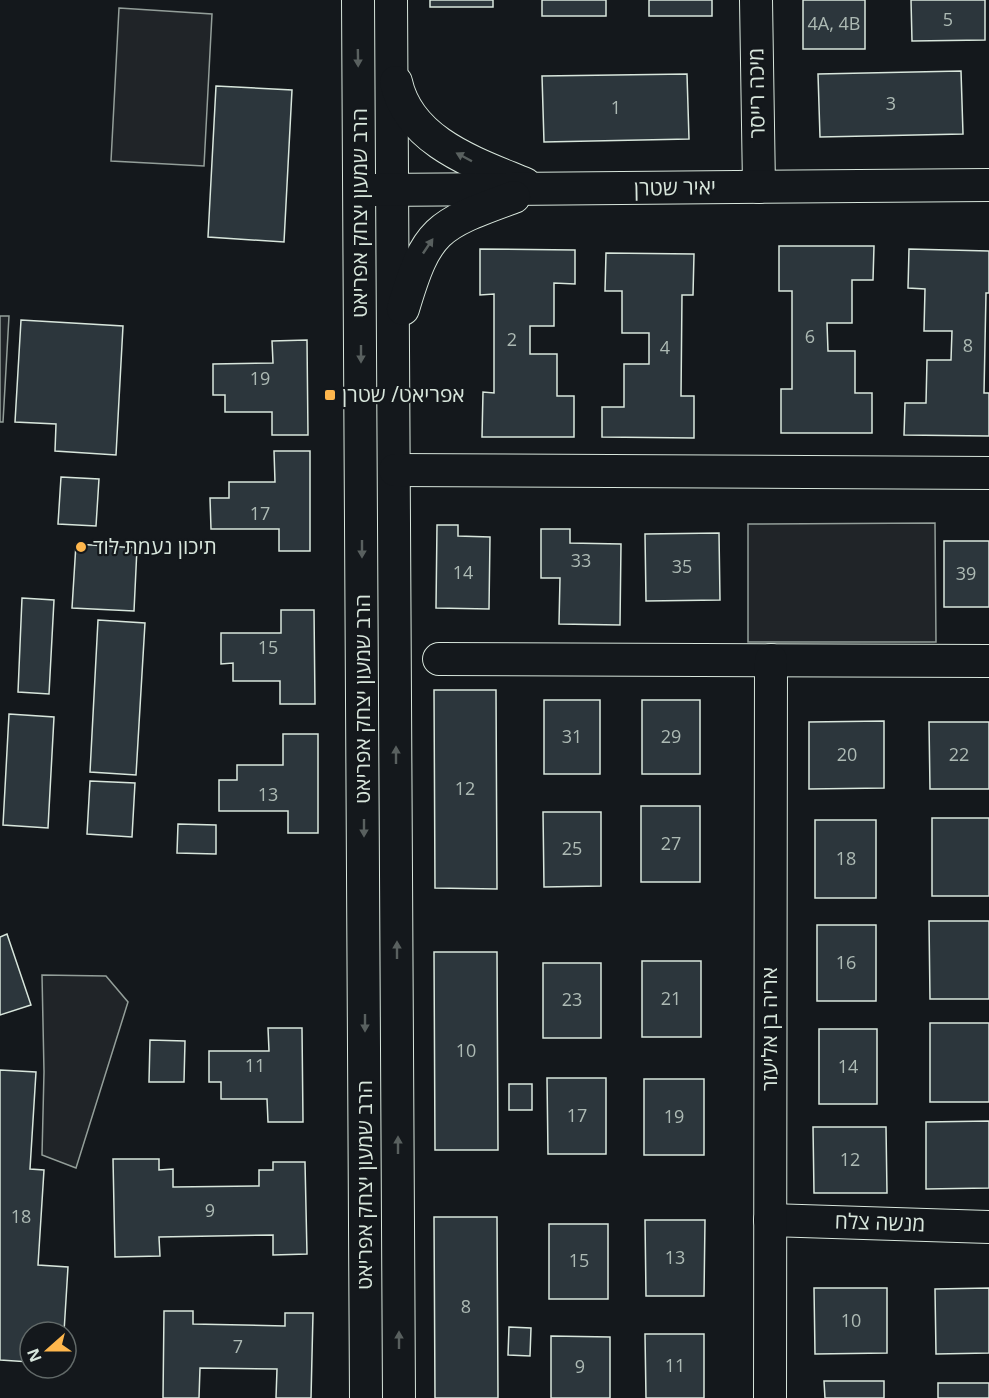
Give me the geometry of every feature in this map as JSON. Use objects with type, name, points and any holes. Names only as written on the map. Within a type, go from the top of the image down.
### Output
[{"type":"street","name":"הרב שמעון יצחק אפריאט","points":[[358,0],[366,1398]]},
{"type":"street","name":"הרב שמעון יצחק אפריאט","points":[[391,0],[399,1398]]},
{"type":"street","name":"מיכה רייסר","points":[[756,0],[759,187]]},
{"type":"street","points":[[392,60],[398,91],[409,113],[423,131],[468,160],[537,189]]},
{"type":"street","name":"יאיר שטרן","points":[[360,190],[989,185]]},
{"type":"street","points":[[394,340],[415,269],[424,249],[436,234],[463,216],[537,189]]},
{"type":"street","points":[[395,470],[989,473]]},
{"type":"street","points":[[440,658],[989,661]]},
{"type":"street","name":"אריה בן אליעזר","points":[[770,1398],[771,660]]},
{"type":"street","name":"מנשה צלח","points":[[770,1220],[989,1227]]},
{"type":"shaded area","points":[[119,8],[212,14],[204,166],[111,161]]},
{"type":"shaded area","points":[[0,316],[9,316],[3,422],[0,422]]},
{"type":"shaded area","points":[[935,523],[936,642],[748,642],[748,524]]},
{"type":"shaded area","points":[[42,975],[106,976],[128,1002],[76,1168],[42,1155],[44,1072]]},
{"type":"building","points":[[430,0],[493,0],[493,7],[430,7]]},
{"type":"building","points":[[542,0],[606,0],[606,16],[542,16]]},
{"type":"building","points":[[649,0],[712,0],[712,16],[649,16]]},
{"type":"building","points":[[803,0],[865,0],[865,49],[803,49]]},
{"type":"building","points":[[911,0],[985,0],[985,40],[912,41]]},
{"type":"building","points":[[961,71],[963,134],[820,137],[818,74]]},
{"type":"building","points":[[687,74],[689,139],[544,142],[542,76]]},
{"type":"building","points":[[216,86],[292,90],[284,242],[208,237]]},
{"type":"building","points":[[779,246],[874,246],[873,280],[852,280],[852,323],[827,323],[828,351],[855,351],[855,393],[872,393],[872,433],[781,433],[781,389],[792,389],[792,291],[779,291]]},
{"type":"building","points":[[480,249],[575,250],[575,284],[554,283],[554,326],[530,326],[530,354],[557,354],[557,396],[574,396],[574,437],[482,437],[483,392],[494,393],[494,294],[480,295]]},
{"type":"building","points":[[909,249],[989,251],[984,393],[989,393],[989,436],[904,435],[905,403],[926,403],[927,360],[951,360],[952,331],[924,331],[925,289],[908,288]]},
{"type":"building","points":[[606,253],[694,254],[693,295],[682,295],[681,396],[694,396],[694,438],[602,437],[602,407],[624,407],[624,364],[649,364],[649,333],[622,333],[622,291],[605,291]]},
{"type":"building","points":[[21,320],[123,326],[116,455],[55,451],[56,424],[15,422]]},
{"type":"building","points":[[307,340],[308,435],[272,435],[272,412],[225,412],[225,395],[213,395],[213,364],[273,363],[272,341]]},
{"type":"building","points":[[274,451],[310,451],[310,551],[279,551],[279,529],[211,529],[210,498],[229,498],[229,482],[275,482]]},
{"type":"building","points":[[61,477],[99,479],[96,526],[58,524]]},
{"type":"building","points":[[437,525],[458,525],[458,536],[490,537],[489,609],[436,608]]},
{"type":"building","points":[[541,529],[570,529],[570,543],[621,544],[620,625],[559,624],[560,578],[541,578]]},
{"type":"building","points":[[719,533],[720,600],[646,601],[645,534]]},
{"type":"building","points":[[944,541],[989,541],[989,607],[944,607]]},
{"type":"building","points":[[76,544],[137,548],[134,611],[72,608]]},
{"type":"building","points":[[22,598],[54,600],[49,694],[18,692]]},
{"type":"building","points":[[281,610],[314,610],[315,704],[280,704],[280,681],[233,681],[233,663],[221,664],[221,633],[281,633]]},
{"type":"building","points":[[98,620],[145,623],[136,775],[90,772]]},
{"type":"building","points":[[434,690],[496,690],[497,889],[435,888]]},
{"type":"building","points":[[544,700],[600,700],[600,774],[544,774]]},
{"type":"building","points":[[642,700],[700,700],[700,774],[642,774]]},
{"type":"building","points":[[9,714],[54,717],[48,828],[3,825]]},
{"type":"building","points":[[884,721],[884,788],[809,789],[809,722]]},
{"type":"building","points":[[929,722],[989,722],[989,789],[930,789]]},
{"type":"building","points":[[283,734],[318,734],[318,833],[288,833],[288,811],[219,811],[219,780],[237,780],[237,765],[283,765]]},
{"type":"building","points":[[90,781],[135,783],[132,837],[87,834]]},
{"type":"building","points":[[641,806],[700,806],[700,882],[641,882]]},
{"type":"building","points":[[543,812],[601,812],[601,886],[544,887]]},
{"type":"building","points":[[932,818],[989,818],[989,896],[932,896]]},
{"type":"building","points":[[815,820],[876,820],[876,898],[815,898]]},
{"type":"building","points":[[178,824],[216,825],[216,854],[177,853]]},
{"type":"building","points":[[929,921],[989,921],[989,999],[930,999]]},
{"type":"building","points":[[817,925],[876,925],[876,1001],[817,1001]]},
{"type":"building","points":[[7,934],[31,1005],[0,1015],[0,937]]},
{"type":"building","points":[[434,952],[497,952],[498,1150],[435,1150]]},
{"type":"building","points":[[642,961],[701,961],[701,1037],[642,1037]]},
{"type":"building","points":[[543,963],[601,963],[601,1038],[543,1038]]},
{"type":"building","points":[[930,1023],[989,1023],[989,1102],[930,1102]]},
{"type":"building","points":[[268,1028],[302,1028],[303,1122],[268,1122],[267,1099],[221,1099],[221,1082],[209,1082],[209,1051],[269,1051]]},
{"type":"building","points":[[819,1029],[877,1029],[877,1104],[819,1104]]},
{"type":"building","points":[[150,1040],[185,1041],[184,1082],[149,1082]]},
{"type":"building","points":[[0,1070],[36,1072],[30,1169],[44,1170],[38,1265],[68,1267],[65,1320],[18,1320],[18,1361],[0,1360]]},
{"type":"building","points":[[547,1078],[606,1078],[606,1154],[548,1154]]},
{"type":"building","points":[[644,1079],[704,1079],[704,1155],[644,1155]]},
{"type":"building","points":[[509,1084],[532,1084],[532,1110],[509,1110]]},
{"type":"building","points":[[989,1121],[989,1188],[926,1189],[926,1122]]},
{"type":"building","points":[[813,1127],[886,1127],[887,1193],[814,1193]]},
{"type":"building","points":[[113,1159],[159,1159],[159,1170],[173,1169],[173,1187],[259,1186],[259,1170],[273,1170],[273,1162],[305,1162],[307,1254],[273,1255],[273,1235],[159,1237],[160,1256],[115,1257]]},
{"type":"building","points":[[434,1217],[497,1217],[498,1398],[435,1398]]},
{"type":"building","points":[[645,1220],[705,1220],[704,1296],[646,1296]]},
{"type":"building","points":[[549,1224],[608,1224],[608,1299],[549,1299]]},
{"type":"building","points":[[814,1288],[887,1288],[887,1353],[815,1354]]},
{"type":"building","points":[[989,1288],[989,1353],[936,1354],[935,1289]]},
{"type":"building","points":[[164,1311],[193,1311],[193,1324],[285,1326],[285,1313],[313,1313],[311,1398],[276,1398],[277,1369],[200,1368],[199,1398],[163,1398]]},
{"type":"building","points":[[509,1327],[531,1328],[530,1356],[508,1355]]},
{"type":"building","points":[[645,1334],[704,1334],[704,1398],[646,1398]]},
{"type":"building","points":[[551,1336],[610,1337],[610,1398],[551,1398]]},
{"type":"building","points":[[824,1381],[884,1381],[884,1398],[825,1398]]},
{"type":"building","points":[[938,1383],[989,1383],[989,1398],[938,1398]]},
{"type":"place","name":"אפריאט/ שטרן","points":[[330,395]]},
{"type":"place","name":"תיכון נעמת לוד","points":[[81,547]]}]
